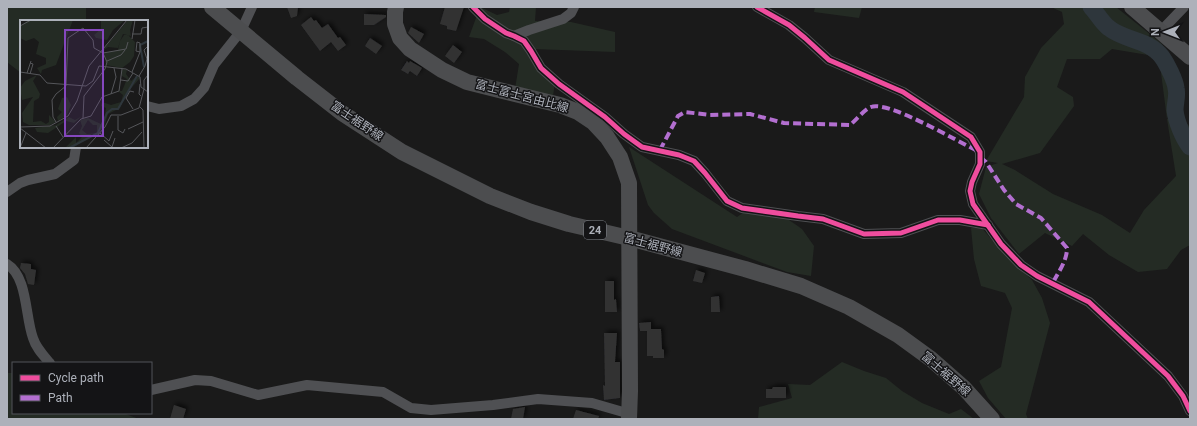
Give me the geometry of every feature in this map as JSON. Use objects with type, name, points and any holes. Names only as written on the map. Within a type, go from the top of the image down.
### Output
[{"type":"main road","name":"富士裾野線","points":[[212,7],[297,78],[342,113],[402,152],[490,196],[531,212],[568,224],[629,238],[745,269],[801,286],[849,307],[898,335],[931,359],[964,388],[992,419]]},
{"type":"main road","name":"富士富士宮由比線","points":[[396,7],[395,24],[400,38],[410,49],[442,70],[467,82],[560,105],[578,112],[593,122],[607,136],[620,157],[629,183],[631,417]]},
{"type":"main road","points":[[1132,7],[1190,57]]},
{"type":"street","points":[[148,106],[160,109],[181,106],[194,99],[204,88],[214,66],[240,31],[252,7]]},
{"type":"street","points":[[472,7],[485,19],[506,33],[524,41],[540,68],[559,84],[605,117],[624,134],[642,147],[679,155],[694,161],[727,201],[742,208],[824,219],[864,234],[900,233],[938,220],[960,220],[988,225]]},
{"type":"street","points":[[514,36],[563,19],[571,13],[574,7]]},
{"type":"street","points":[[757,7],[789,25],[829,60],[903,92],[971,137],[980,152],[980,164],[972,182],[970,191],[973,204],[1001,244],[1020,265],[1037,276],[1089,302],[1168,376],[1183,396],[1190,412]]},
{"type":"street","points":[[1161,31],[1184,7]]},
{"type":"street","points":[[7,192],[20,183],[28,180],[55,174],[74,160],[76,148]]},
{"type":"street","points":[[7,264],[13,268],[21,284],[32,337],[39,352],[49,362]]},
{"type":"street","points":[[152,390],[195,380],[211,381],[258,395],[307,385],[383,392],[411,408],[431,410],[493,405],[538,399],[592,403],[631,417]]},
{"type":"shaded area","points":[[7,7],[86,7],[86,20],[20,20],[20,72],[7,62]]},
{"type":"shaded area","points":[[480,7],[497,15],[509,12],[510,7],[536,7],[535,21],[571,22],[615,32],[615,52],[534,49],[543,66],[556,76],[553,96],[515,89],[519,64],[505,52],[484,39],[469,37]]},
{"type":"shaded area","points":[[815,7],[862,7],[859,18],[814,12]]},
{"type":"shaded area","points":[[1051,7],[1116,7],[1161,43],[1175,63],[1176,79],[1167,119],[1183,119],[1190,127],[1190,245],[1181,250],[1167,269],[1138,272],[1109,255],[1083,234],[1072,246],[1045,233],[1019,254],[991,218],[979,194],[986,167],[998,163],[986,161],[1024,97],[1025,77],[1041,48],[1064,24],[1062,12]],"holes":[[[1112,49],[1148,55],[1160,65],[1176,176],[1144,210],[1130,233],[1102,215],[1053,194],[1015,170],[1002,164],[1040,153],[1074,106],[1073,97],[1057,87],[1067,59],[1100,59]]]},
{"type":"shaded area","points":[[629,147],[737,217],[754,205],[789,220],[802,229],[814,246],[811,276],[787,272],[672,229],[654,213],[648,205]]},
{"type":"shaded area","points":[[981,227],[997,246],[1032,280],[1042,298],[1050,323],[1026,414],[1028,419],[1006,419],[988,398],[979,381],[1001,367],[1012,308],[1005,293],[981,286],[974,259],[971,228]]},
{"type":"shaded area","points":[[842,362],[886,378],[902,391],[922,403],[949,414],[961,409],[974,419],[758,419],[759,407],[792,398],[788,384],[810,385]]},
{"type":"shaded area","points":[[7,373],[12,373],[12,414],[126,414],[139,419],[7,419]]},
{"type":"building","points":[[287,7],[298,7],[297,16],[291,18]]},
{"type":"building","points":[[445,7],[464,7],[456,31],[447,29],[447,26],[440,24]]},
{"type":"building","points":[[364,14],[386,15],[386,17],[374,25],[364,25]]},
{"type":"building","points":[[311,17],[314,21],[316,20],[322,28],[328,24],[338,38],[340,37],[346,45],[338,51],[331,42],[320,51],[301,25]]},
{"type":"building","points":[[411,27],[424,34],[419,43],[408,33]]},
{"type":"building","points":[[370,38],[382,46],[376,54],[365,46]]},
{"type":"building","points":[[453,45],[462,52],[454,63],[445,56]]},
{"type":"building","points":[[407,61],[409,63],[410,61],[422,68],[417,76],[410,71],[408,74],[401,70]]},
{"type":"building","points":[[21,263],[31,264],[31,269],[36,270],[34,285],[28,284],[25,274],[20,268]]},
{"type":"building","points":[[696,270],[705,273],[702,283],[693,281]]},
{"type":"building","points":[[605,281],[614,281],[614,300],[616,299],[617,312],[605,312]]},
{"type":"building","points":[[719,296],[720,312],[711,312],[711,297]]},
{"type":"building","points":[[651,322],[651,329],[661,329],[664,358],[653,358],[653,356],[647,356],[647,331],[640,331],[639,323]]},
{"type":"building","points":[[604,333],[617,333],[615,362],[620,362],[620,398],[604,400],[603,385],[605,386]]},
{"type":"building","points":[[773,387],[786,387],[786,398],[766,398],[766,389],[772,389]]},
{"type":"building","points":[[174,405],[186,409],[183,419],[170,419]]},
{"type":"building","points":[[525,407],[523,419],[511,419],[513,409]]},
{"type":"building","points":[[576,410],[599,416],[598,419],[573,419]]},
{"type":"waterway","points":[[1091,7],[1109,28],[1115,32],[1144,43],[1157,51],[1162,57],[1170,72],[1177,93],[1175,110],[1178,124],[1190,147]]},
{"type":"marked path","points":[[660,150],[678,116],[685,112],[710,115],[750,114],[784,123],[850,125],[869,108],[880,107],[907,115],[978,151]]},
{"type":"marked path","points":[[980,157],[986,162],[1004,190],[1016,204],[1041,218],[1067,248],[1064,262],[1052,284]]},
{"type":"cycle path","points":[[473,7],[485,19],[506,33],[524,41],[541,68],[559,84],[605,117],[624,134],[642,147],[679,155],[694,161],[727,201],[742,208],[823,219],[864,234],[901,233],[938,220],[960,220],[988,225]]},
{"type":"cycle path","points":[[757,7],[789,25],[829,60],[903,92],[971,137],[980,152],[980,164],[972,182],[970,191],[973,204],[1001,244],[1021,265],[1037,276],[1089,302],[1168,376],[1183,396],[1190,411]]}]
